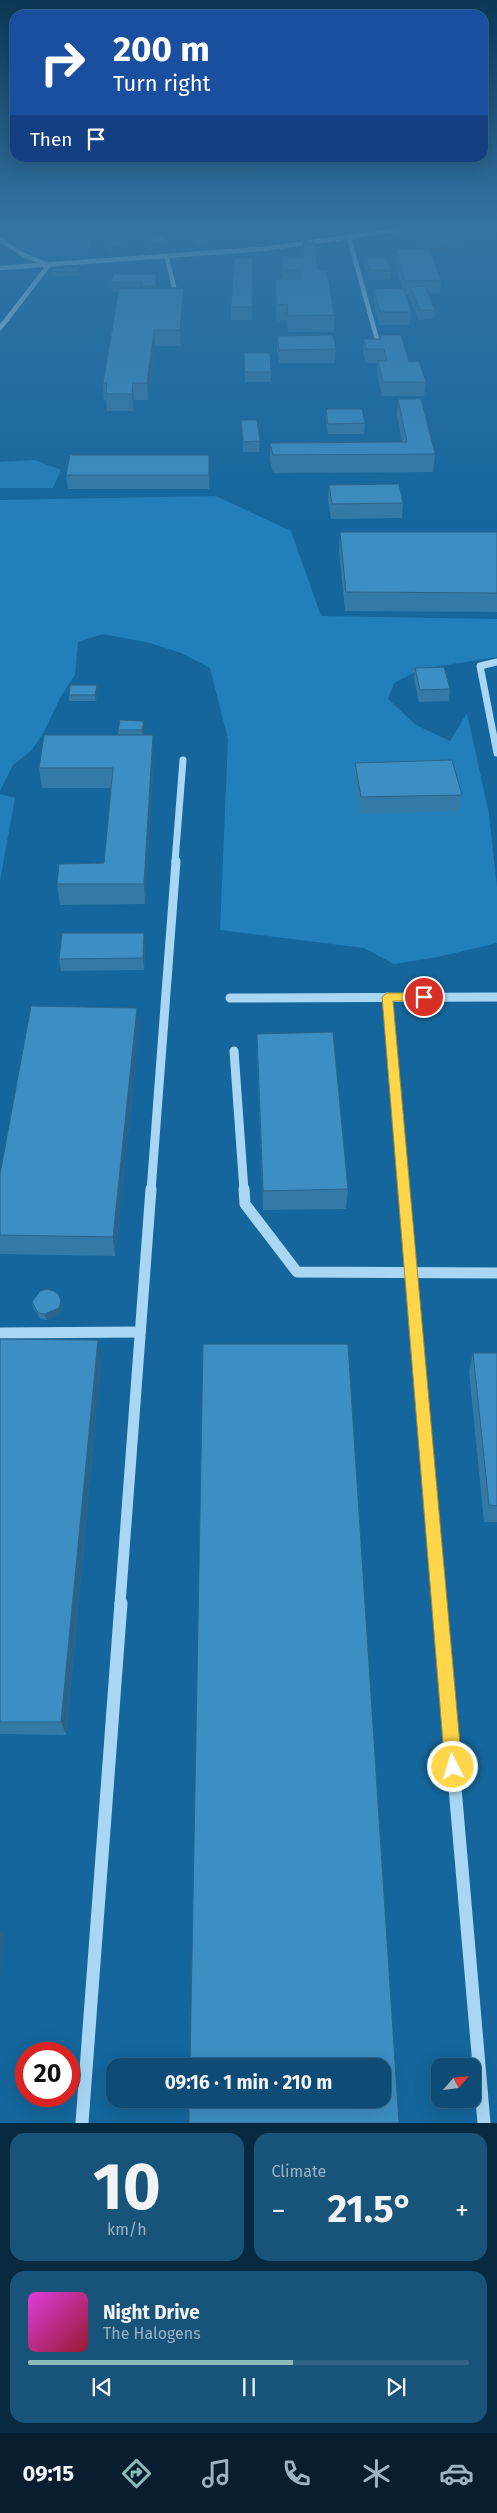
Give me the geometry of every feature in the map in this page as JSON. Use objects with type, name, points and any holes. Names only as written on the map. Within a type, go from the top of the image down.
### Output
[{"type":"street","points":[[374,326],[377,338]]},
{"type":"street","points":[[497,662],[480,666],[497,752]]},
{"type":"street","points":[[82,2123],[183,760]]},
{"type":"street","points":[[387,997],[484,2123]]},
{"type":"street","points":[[230,998],[497,997]]},
{"type":"street","points":[[234,1051],[245,1204],[297,1272],[497,1273]]},
{"type":"street","points":[[0,1333],[140,1332]]},
{"type":"shaded area","points":[[35,460],[61,470],[53,488],[0,488],[0,462]]},
{"type":"shaded area","points":[[216,496],[291,531],[321,616],[497,619],[497,657],[421,669],[394,683],[388,699],[416,725],[450,741],[467,713],[489,814],[497,887],[497,943],[438,957],[394,964],[364,948],[220,930],[228,739],[210,668],[181,653],[150,643],[103,634],[78,642],[75,675],[60,698],[44,732],[31,751],[13,765],[0,791],[0,500]]},
{"type":"shaded area","points":[[0,794],[15,798],[0,881]]},
{"type":"building","points":[[113,326],[180,326],[180,330],[154,330],[147,383],[133,383],[132,394],[106,394],[107,383],[103,383]]},
{"type":"building","points":[[333,335],[336,349],[279,350],[277,336]]},
{"type":"building","points":[[380,335],[401,335],[409,362],[419,361],[426,382],[383,382],[378,361],[387,361],[384,349],[366,349],[364,339],[381,339]]},
{"type":"building","points":[[244,353],[270,353],[271,372],[245,372]]},
{"type":"building","points":[[398,399],[421,399],[435,454],[273,455],[270,443],[407,442]]},
{"type":"building","points":[[326,409],[362,409],[365,423],[328,424]]},
{"type":"building","points":[[241,420],[257,420],[260,441],[243,442]]},
{"type":"building","points":[[70,455],[209,455],[209,475],[66,475]]},
{"type":"building","points":[[399,484],[403,503],[332,504],[329,485]]},
{"type":"building","points":[[340,532],[497,532],[497,593],[346,592]]},
{"type":"building","points":[[444,667],[450,689],[420,690],[415,668]]},
{"type":"building","points":[[70,685],[97,685],[95,695],[69,695]]},
{"type":"building","points":[[120,720],[144,721],[142,730],[118,730]]},
{"type":"building","points":[[44,735],[153,735],[144,884],[57,884],[59,864],[104,863],[113,768],[39,768]]},
{"type":"building","points":[[452,760],[462,795],[361,797],[355,763]]},
{"type":"building","points":[[62,933],[144,933],[143,958],[59,959]]},
{"type":"building","points":[[31,1006],[137,1008],[113,1237],[0,1235],[0,1174]]},
{"type":"building","points":[[333,1032],[348,1189],[263,1191],[257,1034]]},
{"type":"building","points":[[47,1289],[59,1295],[61,1301],[59,1308],[45,1314],[38,1313],[32,1302],[40,1291]]},
{"type":"building","points":[[0,1339],[98,1340],[61,1722],[0,1722]]},
{"type":"building","points":[[203,1344],[348,1344],[399,2123],[189,2123],[189,2108],[391,2108],[391,2058],[190,2058]]},
{"type":"building","points":[[473,1353],[497,1353],[497,1506],[489,1505]]},
{"type":"route","points":[[424,997],[387,997],[453,1767]]}]
